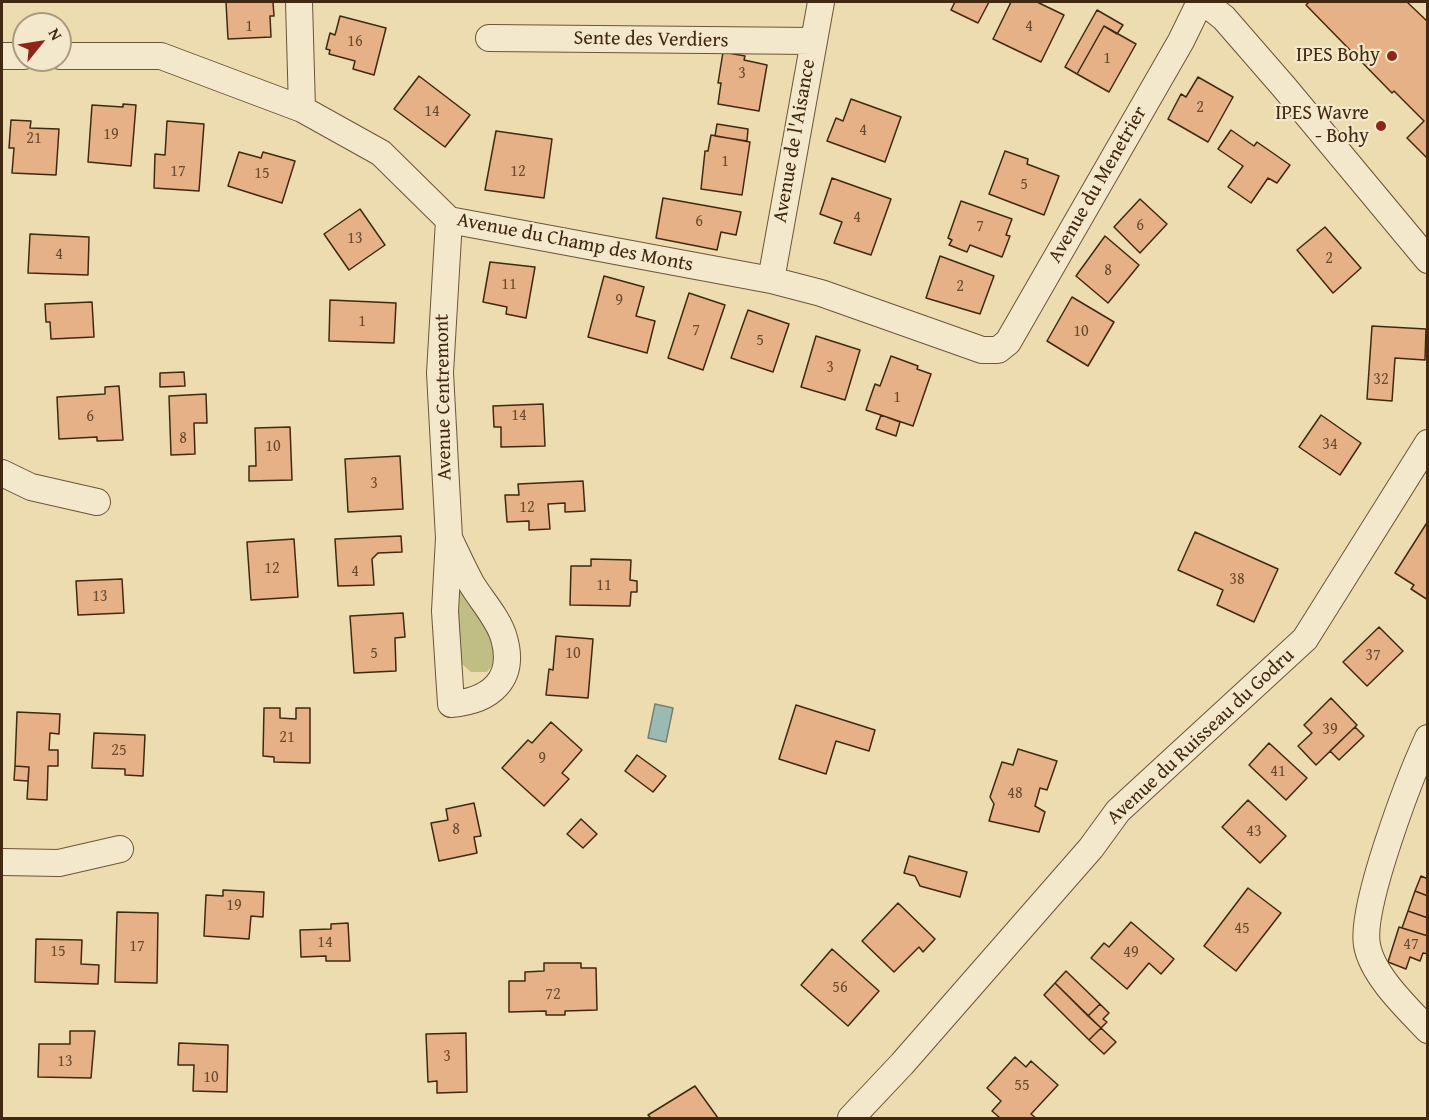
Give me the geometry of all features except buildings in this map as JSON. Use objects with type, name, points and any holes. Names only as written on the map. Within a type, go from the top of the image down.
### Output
[{"type":"street","points":[[299,2],[302,109]]},
{"type":"street","name":"Avenue de l'Aisance","points":[[771,280],[820,2]]},
{"type":"street","name":"Avenue du Menetrier","points":[[982,350],[998,350],[1008,342],[1181,41],[1200,2]]},
{"type":"street","points":[[1204,2],[1224,18],[1284,87],[1428,260]]},
{"type":"street","name":"Sente des Verdiers","points":[[489,38],[813,41]]},
{"type":"street","name":"Avenue du Champ des Monts","points":[[72,56],[161,56],[302,109],[381,153],[449,220],[771,280],[821,293],[982,350]]},
{"type":"street","name":"Avenue Centremont","points":[[449,220],[440,373],[449,538],[444,611],[451,704],[470,703],[489,694],[501,681],[508,661],[504,637],[472,584],[449,538]]},
{"type":"street","name":"Avenue du Ruisseau du Godru","points":[[851,1119],[1091,848],[1118,811],[1305,639],[1428,443]]},
{"type":"street","points":[[2,473],[31,487],[97,502]]},
{"type":"street","points":[[1428,738],[1371,898],[1367,945],[1384,981],[1428,1030]]},
{"type":"street","points":[[2,862],[59,863],[120,849]]},
{"type":"shaded area","points":[[464,585],[484,616],[494,640],[496,651],[494,662],[487,672],[471,672],[461,663],[453,587]]},
{"type":"water","points":[[655,704],[673,708],[666,742],[648,738]]},
{"type":"place","name":"IPES Bohy","points":[[1392,56]]},
{"type":"place","name":"IPES Wavre - Bohy","points":[[1381,126]]}]
